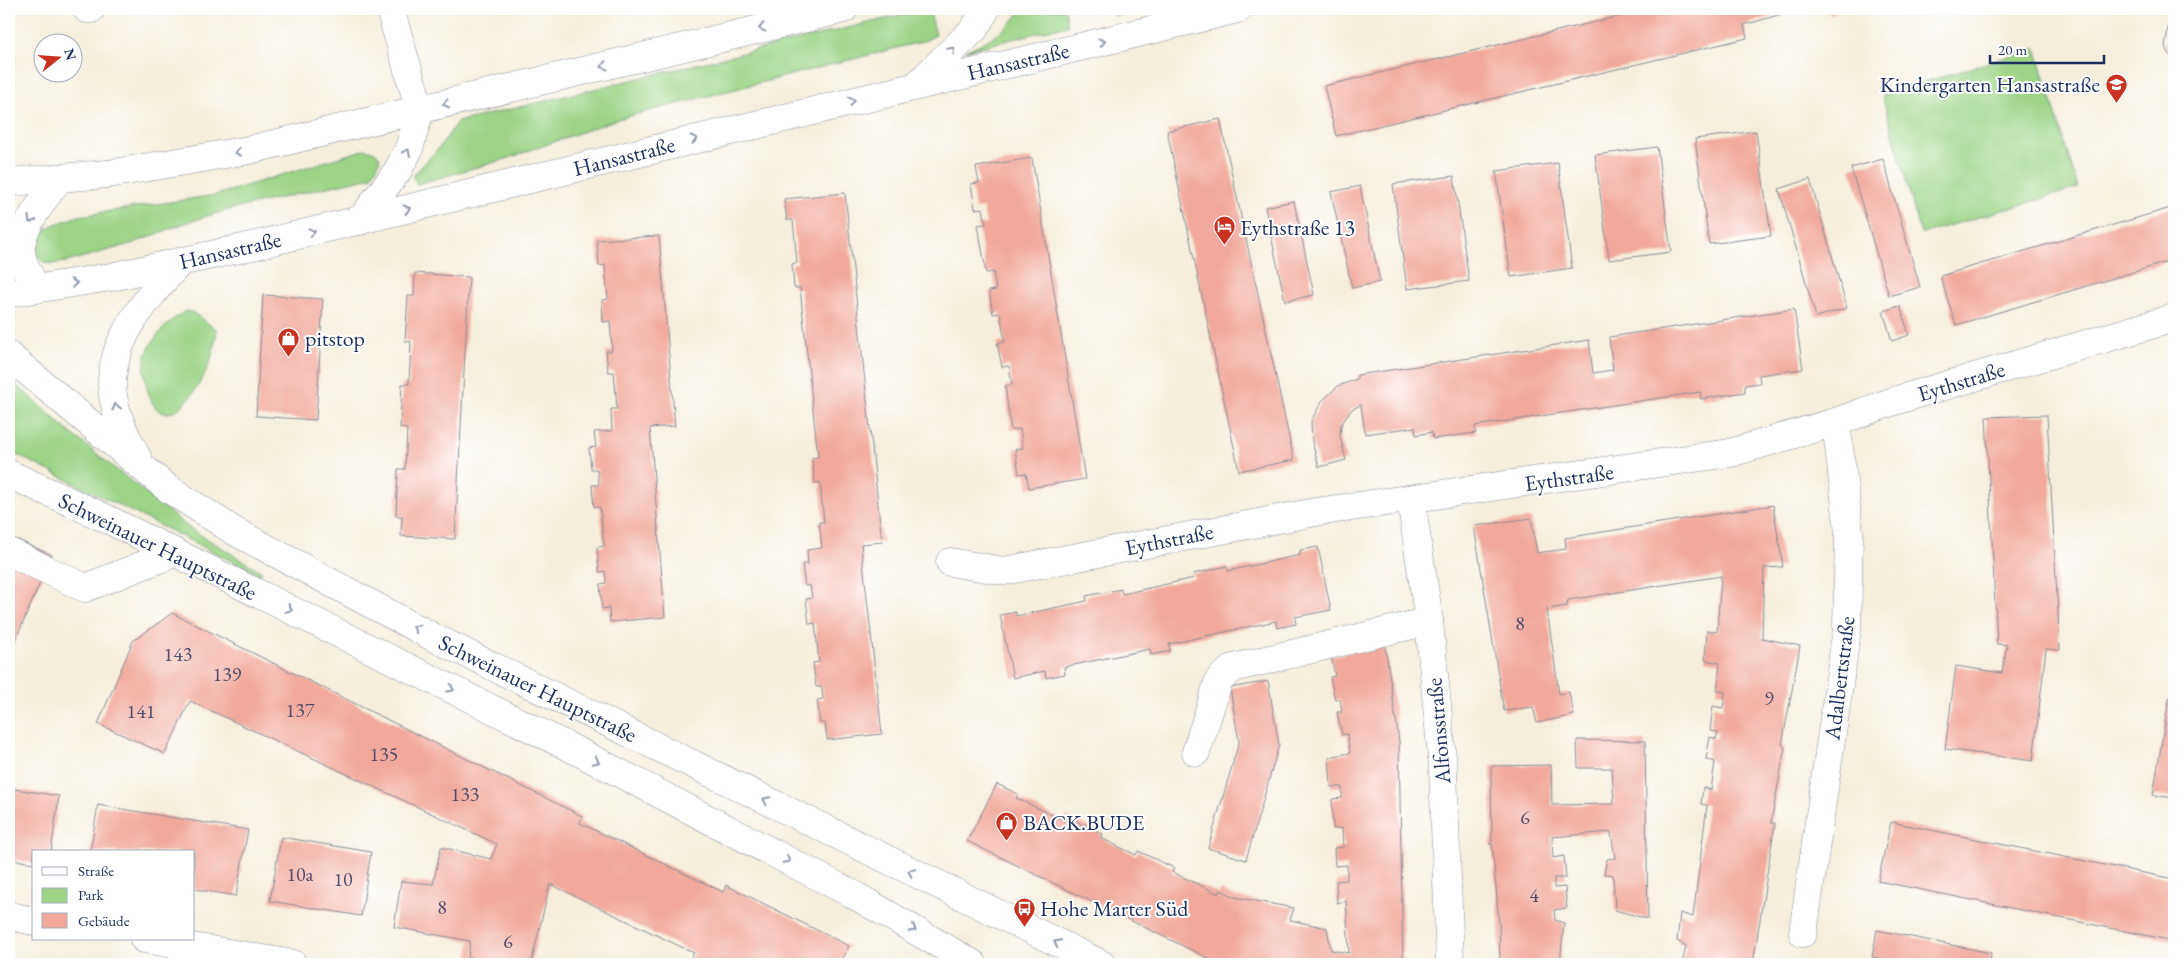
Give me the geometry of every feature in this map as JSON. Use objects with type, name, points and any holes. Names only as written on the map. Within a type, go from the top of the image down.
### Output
[{"type":"main road","points":[[360,221],[398,170],[409,149],[420,110],[390,9]]},
{"type":"main road","points":[[9,182],[58,180],[224,155],[844,9]]},
{"type":"main road","points":[[918,84],[974,29],[986,9]]},
{"type":"main road","name":"Hansastraße","points":[[9,293],[111,277],[360,221],[918,84],[1238,9]]},
{"type":"main road","points":[[37,289],[26,270],[21,251],[24,233],[58,180]]},
{"type":"main road","points":[[142,468],[124,432],[115,405],[112,380],[118,349],[131,321],[180,262]]},
{"type":"main road","name":"Eythstraße","points":[[950,562],[1004,570],[1316,512],[1411,500],[1730,453],[1836,422],[1894,400],[2174,318]]},
{"type":"main road","name":"Schweinauer Hauptstraße","points":[[9,356],[142,468],[195,508],[234,531],[433,637],[1101,964]]},
{"type":"main road","name":"Adalbertstraße","points":[[1803,933],[1848,629],[1849,532],[1836,422]]},
{"type":"main road","name":"Schweinauer Hauptstraße","points":[[9,474],[605,765],[856,896],[973,964]]},
{"type":"main road","name":"Alfonsstraße","points":[[1411,500],[1429,621],[1442,768],[1450,964]]},
{"type":"main road","points":[[9,552],[85,588],[174,553]]},
{"type":"main road","points":[[1196,752],[1219,680],[1233,668],[1429,621]]},
{"type":"main road","points":[[9,916],[32,921]]},
{"type":"main road","points":[[150,940],[293,964]]},
{"type":"green space","points":[[929,9],[936,35],[924,41],[618,119],[506,159],[417,184],[413,176],[443,143],[457,122]]},
{"type":"green space","points":[[1021,9],[1065,9],[1068,25],[965,51],[1004,29]]},
{"type":"green space","points":[[1113,9],[1143,9],[1114,16]]},
{"type":"green space","points":[[2036,48],[2078,188],[1921,234],[1882,95]]},
{"type":"green space","points":[[366,149],[375,152],[380,158],[371,177],[224,211],[182,224],[134,243],[70,261],[53,264],[44,263],[36,251],[36,242],[41,233],[55,224],[79,216],[216,195]]},
{"type":"green space","points":[[187,311],[192,312],[217,330],[215,344],[208,367],[195,391],[181,406],[174,411],[166,413],[157,409],[149,394],[144,370],[146,356],[148,349],[163,329]]},
{"type":"green space","points":[[9,378],[67,430],[189,528],[262,572],[260,575],[9,451]]},
{"type":"building","points":[[1650,9],[1799,9],[1744,25],[1747,38],[1336,136],[1324,86]]},
{"type":"building","points":[[1828,9],[1845,9],[1830,14]]},
{"type":"building","points":[[2174,18],[2174,61],[2165,47],[2169,22]]},
{"type":"building","points":[[1220,119],[1294,460],[1239,471],[1167,131]]},
{"type":"building","points":[[1756,131],[1771,236],[1709,244],[1695,139]]},
{"type":"building","points":[[1657,147],[1671,252],[1609,260],[1595,155]]},
{"type":"building","points":[[1032,158],[1085,479],[1029,488],[1026,473],[1019,474],[1015,449],[1023,448],[1020,429],[1011,430],[1005,386],[1012,385],[1009,366],[1002,367],[997,343],[1005,342],[1000,313],[993,314],[989,291],[996,290],[993,272],[986,273],[978,225],[986,224],[983,208],[975,209],[971,184],[979,183],[976,167]]},
{"type":"building","points":[[1883,159],[1920,287],[1889,296],[1851,168]]},
{"type":"building","points":[[1558,163],[1572,268],[1511,277],[1496,171]]},
{"type":"building","points":[[1454,176],[1469,281],[1407,289],[1393,184]]},
{"type":"building","points":[[1810,179],[1847,308],[1816,317],[1779,189]]},
{"type":"building","points":[[1360,186],[1380,282],[1352,288],[1331,192]]},
{"type":"building","points":[[845,193],[882,542],[861,544],[882,734],[827,740],[825,723],[820,723],[817,700],[823,699],[822,687],[816,687],[813,663],[819,662],[815,623],[809,624],[806,599],[812,598],[810,585],[805,586],[802,564],[808,564],[807,550],[822,548],[819,522],[824,522],[820,482],[815,483],[812,458],[818,457],[800,288],[794,288],[792,264],[797,263],[793,220],[787,220],[784,199]]},
{"type":"building","points":[[1294,201],[1314,295],[1285,301],[1265,207]]},
{"type":"building","points":[[2174,207],[2174,260],[1956,325],[1940,276]]},
{"type":"building","points":[[659,236],[675,426],[650,428],[665,617],[610,622],[609,608],[602,609],[600,584],[606,583],[605,571],[599,572],[597,547],[604,546],[600,507],[594,507],[592,485],[599,485],[597,469],[591,469],[589,448],[596,447],[594,432],[612,431],[611,409],[617,409],[614,372],[608,372],[606,351],[612,351],[610,321],[603,322],[602,300],[608,299],[605,265],[599,266],[597,240]]},
{"type":"building","points":[[415,273],[469,277],[455,539],[401,536],[402,516],[396,516],[398,469],[405,469],[407,429],[400,428],[402,384],[409,384],[411,342],[405,341],[408,296],[414,296]]},
{"type":"building","name":"pitstop","points":[[263,295],[323,299],[316,420],[256,416]]},
{"type":"building","points":[[1900,306],[1909,335],[1892,341],[1883,311]]},
{"type":"building","points":[[1794,309],[1803,369],[1759,375],[1760,383],[1745,385],[1745,392],[1701,399],[1700,392],[1475,426],[1476,433],[1433,439],[1432,432],[1416,435],[1415,427],[1365,434],[1361,405],[1352,409],[1341,425],[1340,436],[1346,460],[1319,467],[1312,442],[1311,421],[1322,401],[1338,386],[1357,379],[1357,375],[1589,340],[1593,373],[1613,370],[1609,337]]},
{"type":"building","points":[[2047,415],[2060,650],[2046,649],[2033,761],[1945,749],[1956,666],[2002,673],[2007,645],[1997,644],[1986,417]]},
{"type":"building","points":[[1773,505],[1783,567],[1764,568],[1762,638],[1800,646],[1782,745],[1785,747],[1771,823],[1775,823],[1753,964],[1682,964],[1686,946],[1677,941],[1680,913],[1693,917],[1707,805],[1701,804],[1703,787],[1711,790],[1715,762],[1706,759],[1710,737],[1716,739],[1718,732],[1710,731],[1713,706],[1723,708],[1725,692],[1717,691],[1720,663],[1705,660],[1707,630],[1717,632],[1721,576],[1568,600],[1567,606],[1547,609],[1559,694],[1569,692],[1574,715],[1537,723],[1533,707],[1504,711],[1474,526],[1531,518],[1537,553],[1566,549],[1565,538]]},
{"type":"building","points":[[9,536],[52,555],[9,655]]},
{"type":"building","points":[[1318,547],[1331,610],[1295,617],[1296,624],[1277,628],[1276,621],[1169,644],[1170,651],[1151,655],[1150,649],[1064,667],[1065,674],[1046,678],[1045,671],[1013,678],[1000,615],[1016,612],[1016,616],[1087,601],[1086,596],[1121,589],[1122,594],[1194,578],[1193,574],[1227,566],[1228,571],[1300,555],[1300,550]]},
{"type":"building","points":[[172,613],[582,816],[580,823],[723,892],[726,885],[849,946],[840,962],[844,964],[688,964],[694,953],[550,884],[531,964],[468,958],[470,941],[394,927],[401,881],[433,884],[441,847],[491,859],[497,844],[190,701],[165,754],[98,724],[133,641]]},
{"type":"building","points":[[1385,645],[1399,741],[1403,964],[1218,963],[967,841],[997,784],[1018,794],[1016,798],[1065,821],[1067,817],[1103,834],[1101,838],[1136,855],[1138,851],[1174,868],[1172,872],[1219,894],[1221,890],[1235,897],[1294,908],[1290,920],[1327,928],[1331,950],[1349,953],[1346,901],[1337,903],[1336,881],[1347,880],[1347,865],[1335,866],[1334,848],[1343,847],[1342,828],[1333,829],[1332,799],[1342,798],[1342,787],[1331,787],[1329,757],[1350,753],[1347,734],[1342,735],[1337,712],[1342,712],[1340,699],[1335,700],[1330,677],[1335,676],[1331,656]]},
{"type":"building","points":[[1268,681],[1279,745],[1246,860],[1208,848],[1239,742],[1230,688]]},
{"type":"building","points":[[2169,698],[2174,698],[2174,798],[2153,795]]},
{"type":"building","points":[[1577,740],[1645,741],[1648,919],[1615,910],[1613,875],[1604,874],[1607,859],[1615,858],[1611,832],[1552,837],[1553,858],[1564,856],[1566,878],[1554,878],[1554,888],[1565,887],[1567,908],[1554,910],[1555,920],[1564,923],[1560,964],[1500,964],[1499,922],[1492,844],[1489,844],[1492,841],[1491,766],[1551,765],[1552,805],[1614,804],[1612,768],[1578,768]]},
{"type":"building","points":[[9,788],[59,796],[51,850],[32,850],[32,863],[9,859]]},
{"type":"building","points":[[98,805],[248,830],[236,896],[195,889],[195,850],[90,850]]},
{"type":"building","points":[[1891,822],[2174,879],[2174,941],[1878,881]]},
{"type":"building","points":[[281,837],[371,852],[361,916],[270,901]]},
{"type":"building","points":[[1877,930],[1991,953],[1990,961],[2002,964],[1909,964],[1872,957]]},
{"type":"place","name":"Kindergarten Hansastraße","points":[[2116,103]]},
{"type":"place","name":"Eythstraße 13","points":[[1224,246]]},
{"type":"place","name":"pitstop","points":[[289,357]]},
{"type":"place","name":"BACK.BUDE","points":[[1007,841]]},
{"type":"place","name":"Hohe Marter Süd","points":[[1024,927]]}]
